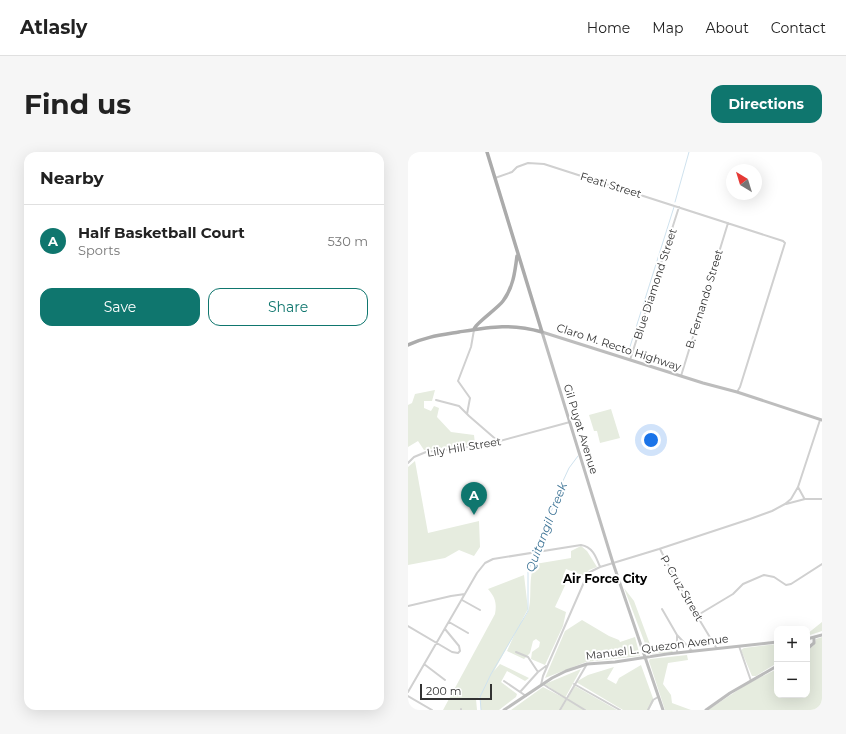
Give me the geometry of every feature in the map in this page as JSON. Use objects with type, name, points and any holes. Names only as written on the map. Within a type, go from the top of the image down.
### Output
[{"type":"main road","name":"Gil Puyat Avenue","points":[[487,152],[613,563],[663,710]]},
{"type":"main road","points":[[474,329],[475,325],[500,305],[508,293],[513,281],[518,255]]},
{"type":"main road","name":"Claro M. Recto Highway","points":[[408,345],[432,336],[492,326],[528,328],[737,392],[821,420]]},
{"type":"main road","points":[[810,639],[822,636]]},
{"type":"main road","points":[[810,646],[814,643],[814,638]]},
{"type":"main road","name":"Manuel L. Quezon Avenue","points":[[504,710],[566,671],[587,664],[615,662],[677,653],[774,642]]},
{"type":"main road","points":[[706,710],[730,693],[774,668]]},
{"type":"street","name":"Feati Street","points":[[495,178],[512,172],[522,164],[531,162],[539,163],[679,207],[780,240],[785,243],[740,387],[737,392]]},
{"type":"street","name":"Blue Diamond Street","points":[[630,360],[679,207]]},
{"type":"street","name":"B. Fernando Street","points":[[681,376],[728,223]]},
{"type":"street","points":[[467,414],[470,398],[460,384],[458,378],[471,347],[474,329]]},
{"type":"street","points":[[436,400],[459,406],[499,442]]},
{"type":"street","points":[[585,710],[542,685],[543,676],[547,666],[588,573],[600,567],[660,549],[772,511],[784,504],[791,499],[798,487],[821,420]]},
{"type":"street","name":"Lily Hill Street","points":[[408,463],[414,457],[426,452],[485,445],[570,422]]},
{"type":"street","points":[[798,487],[805,499]]},
{"type":"street","points":[[784,504],[805,499],[822,499]]},
{"type":"street","points":[[408,692],[481,567],[488,561],[584,545],[595,554],[600,567]]},
{"type":"street","name":"P. Cruz Street","points":[[660,549],[679,586],[698,615],[717,649]]},
{"type":"street","points":[[698,615],[733,594],[743,584],[764,575],[774,578],[786,585],[791,584],[822,564]]},
{"type":"street","points":[[408,606],[465,594]]},
{"type":"street","points":[[462,600],[480,610]]},
{"type":"street","points":[[662,609],[677,635],[693,652]]},
{"type":"street","points":[[449,622],[468,633]]},
{"type":"street","points":[[408,626],[452,652],[458,653],[460,651],[459,646],[445,629]]},
{"type":"street","points":[[677,635],[677,653]]},
{"type":"street","points":[[739,646],[751,681]]},
{"type":"street","points":[[516,652],[528,657],[538,672]]},
{"type":"street","points":[[424,664],[444,680]]},
{"type":"street","points":[[560,710],[587,664]]},
{"type":"street","points":[[520,692],[544,666],[547,666]]},
{"type":"street","points":[[504,681],[526,696]]},
{"type":"street","points":[[574,684],[620,710]]},
{"type":"street","points":[[408,696],[432,710]]},
{"type":"street","points":[[648,710],[654,700],[659,696]]},
{"type":"shaded area","points":[[435,390],[432,401],[424,401],[424,408],[431,411],[434,406],[439,408],[437,417],[451,432],[474,435],[475,444],[424,450],[418,441],[408,447],[408,405],[412,403],[415,394]]},
{"type":"shaded area","points":[[611,409],[620,438],[600,443],[597,431],[594,431],[589,415]]},
{"type":"shaded area","points":[[415,461],[428,533],[479,521],[480,547],[474,556],[459,550],[445,558],[408,565],[408,467]]},
{"type":"shaded area","points":[[581,546],[587,551],[597,567],[589,570],[584,576],[566,569],[563,576],[568,579],[555,607],[566,612],[563,626],[545,665],[531,659],[532,652],[539,647],[540,642],[536,639],[533,641],[530,653],[524,659],[507,651],[516,631],[494,671],[500,664],[529,678],[525,681],[507,671],[501,682],[517,694],[516,697],[499,710],[481,710],[480,697],[476,699],[477,710],[443,710],[495,614],[495,600],[488,589],[524,575],[528,609],[520,624],[527,614],[530,603],[531,580],[535,564],[571,558],[571,551]]},
{"type":"shaded area","points":[[624,588],[634,601],[651,647],[665,642],[673,652],[649,654]]},
{"type":"shaded area","points":[[582,620],[609,636],[619,640],[620,642],[635,637],[640,656],[586,662],[545,678],[565,631]]},
{"type":"shaded area","points":[[822,622],[822,631],[810,635],[810,632]]},
{"type":"shaded area","points":[[822,637],[822,710],[708,710],[747,684],[774,670],[774,698],[810,698],[810,648],[814,645],[816,639]]},
{"type":"shaded area","points":[[774,644],[774,665],[756,676],[752,676],[741,650],[744,648]]},
{"type":"shaded area","points":[[687,655],[688,660],[668,663],[663,684],[671,695],[672,703],[691,710],[665,710],[649,661],[650,659]]},
{"type":"shaded area","points":[[641,665],[654,701],[649,710],[623,710],[576,682],[588,675],[614,667],[607,679],[616,684],[619,678]]},
{"type":"shaded area","points":[[581,669],[565,698],[545,684]]},
{"type":"shaded area","points":[[575,686],[617,710],[561,710]]},
{"type":"shaded area","points":[[543,687],[566,699],[560,710],[511,710]]},
{"type":"waterway","name":"Quitangil Creek","points":[[675,202],[689,152]]},
{"type":"waterway","name":"Quitangil Creek","points":[[628,353],[674,207]]},
{"type":"waterway","name":"Quitangil Creek","points":[[481,710],[480,697],[491,674],[528,611],[528,572],[562,483],[569,468],[578,456]]},
{"type":"place","name":"Half Basketball Court","points":[[474,515]]},
{"type":"district","name":"Air Force City","points":[[605,578]]}]
